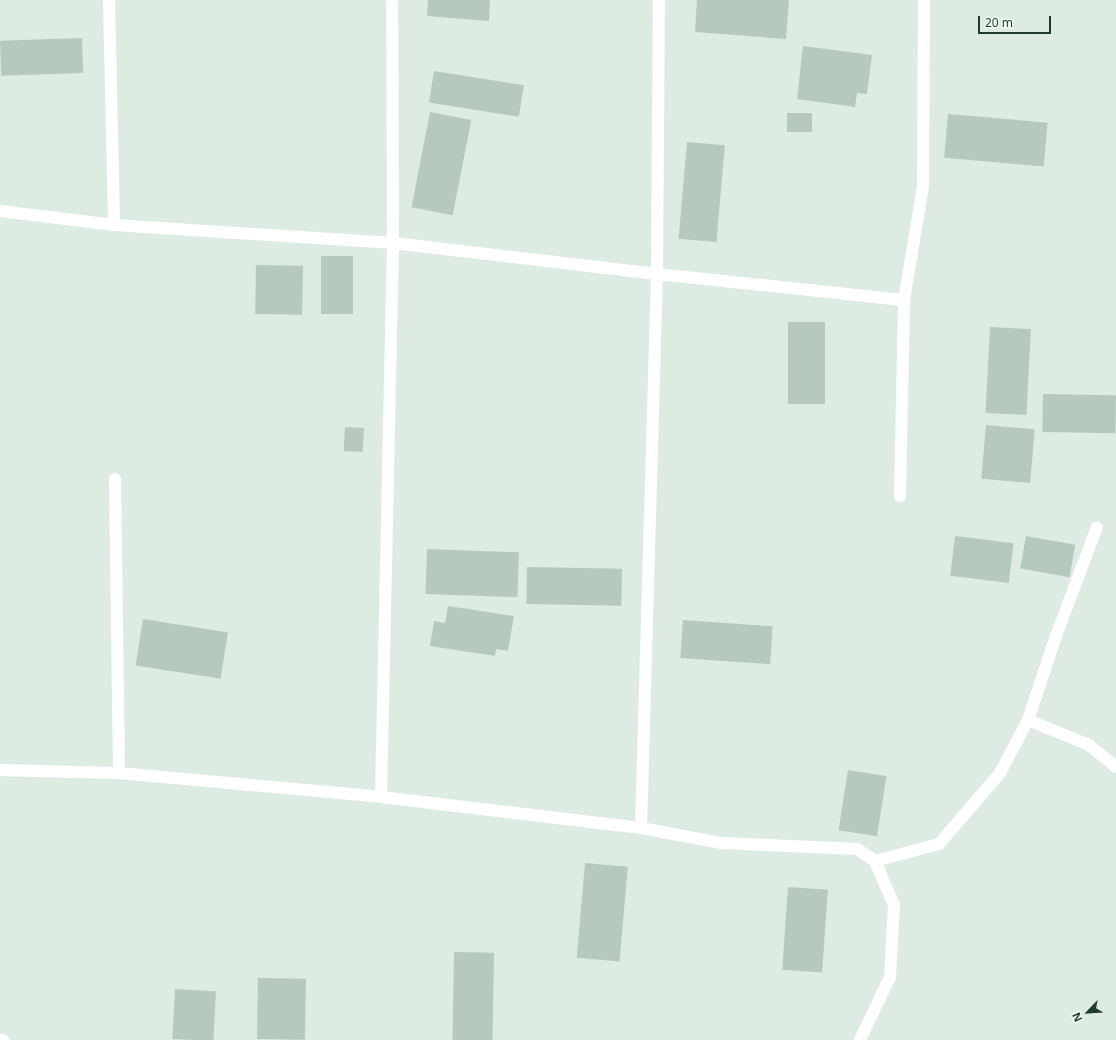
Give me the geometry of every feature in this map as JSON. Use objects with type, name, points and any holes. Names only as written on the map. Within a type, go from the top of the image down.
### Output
[{"type":"street","points":[[109,0],[114,225]]},
{"type":"street","points":[[381,797],[393,242],[392,0]]},
{"type":"street","points":[[641,828],[657,274],[659,0]]},
{"type":"street","points":[[900,496],[904,300],[922,187],[924,0]]},
{"type":"street","points":[[0,211],[114,225],[393,242],[657,274],[904,300]]},
{"type":"street","points":[[115,479],[118,774]]},
{"type":"street","points":[[875,861],[940,844],[1000,773],[1028,720],[1056,636],[1097,526]]},
{"type":"street","points":[[1028,720],[1089,745],[1116,766]]},
{"type":"street","points":[[0,770],[118,774],[381,797],[641,828],[721,843],[857,849],[875,861],[894,905],[890,977],[860,1040]]},
{"type":"building","points":[[428,0],[490,0],[489,21],[427,16]]},
{"type":"building","points":[[697,0],[789,0],[786,39],[695,32]]},
{"type":"building","points":[[82,38],[83,73],[1,76],[0,41]]},
{"type":"building","points":[[803,46],[872,55],[867,94],[857,93],[855,107],[797,99]]},
{"type":"building","points":[[434,71],[524,85],[519,117],[429,103]]},
{"type":"building","points":[[430,112],[471,120],[453,215],[411,207]]},
{"type":"building","points":[[787,113],[812,113],[812,132],[787,132]]},
{"type":"building","points":[[948,114],[1048,123],[1044,167],[944,158]]},
{"type":"building","points":[[687,142],[725,145],[716,242],[679,239]]},
{"type":"building","points":[[321,256],[353,256],[353,314],[321,314]]},
{"type":"building","points":[[256,265],[303,266],[302,315],[255,314]]},
{"type":"building","points":[[788,322],[825,322],[825,404],[788,404]]},
{"type":"building","points":[[990,327],[1031,329],[1026,415],[985,413]]},
{"type":"building","points":[[1043,394],[1116,395],[1115,433],[1042,432]]},
{"type":"building","points":[[986,425],[1035,429],[1030,483],[981,479]]},
{"type":"building","points":[[345,427],[364,428],[363,452],[344,451]]},
{"type":"building","points":[[955,536],[1014,543],[1009,583],[950,576]]},
{"type":"building","points":[[1026,536],[1075,545],[1070,577],[1020,568]]},
{"type":"building","points":[[427,549],[519,552],[517,597],[425,594]]},
{"type":"building","points":[[527,567],[622,569],[621,606],[526,604]]},
{"type":"building","points":[[448,606],[514,616],[508,651],[496,649],[495,656],[430,646],[434,621],[445,623]]},
{"type":"building","points":[[143,619],[228,632],[221,679],[136,665]]},
{"type":"building","points":[[683,620],[773,626],[770,664],[680,658]]},
{"type":"building","points":[[848,770],[887,776],[877,836],[838,830]]},
{"type":"building","points":[[585,863],[628,867],[620,961],[577,958]]},
{"type":"building","points":[[788,887],[828,890],[822,973],[782,970]]},
{"type":"building","points":[[454,952],[494,953],[492,1040],[452,1040]]},
{"type":"building","points":[[258,978],[306,979],[305,1040],[257,1039]]},
{"type":"building","points":[[175,989],[216,991],[213,1040],[172,1039]]}]
